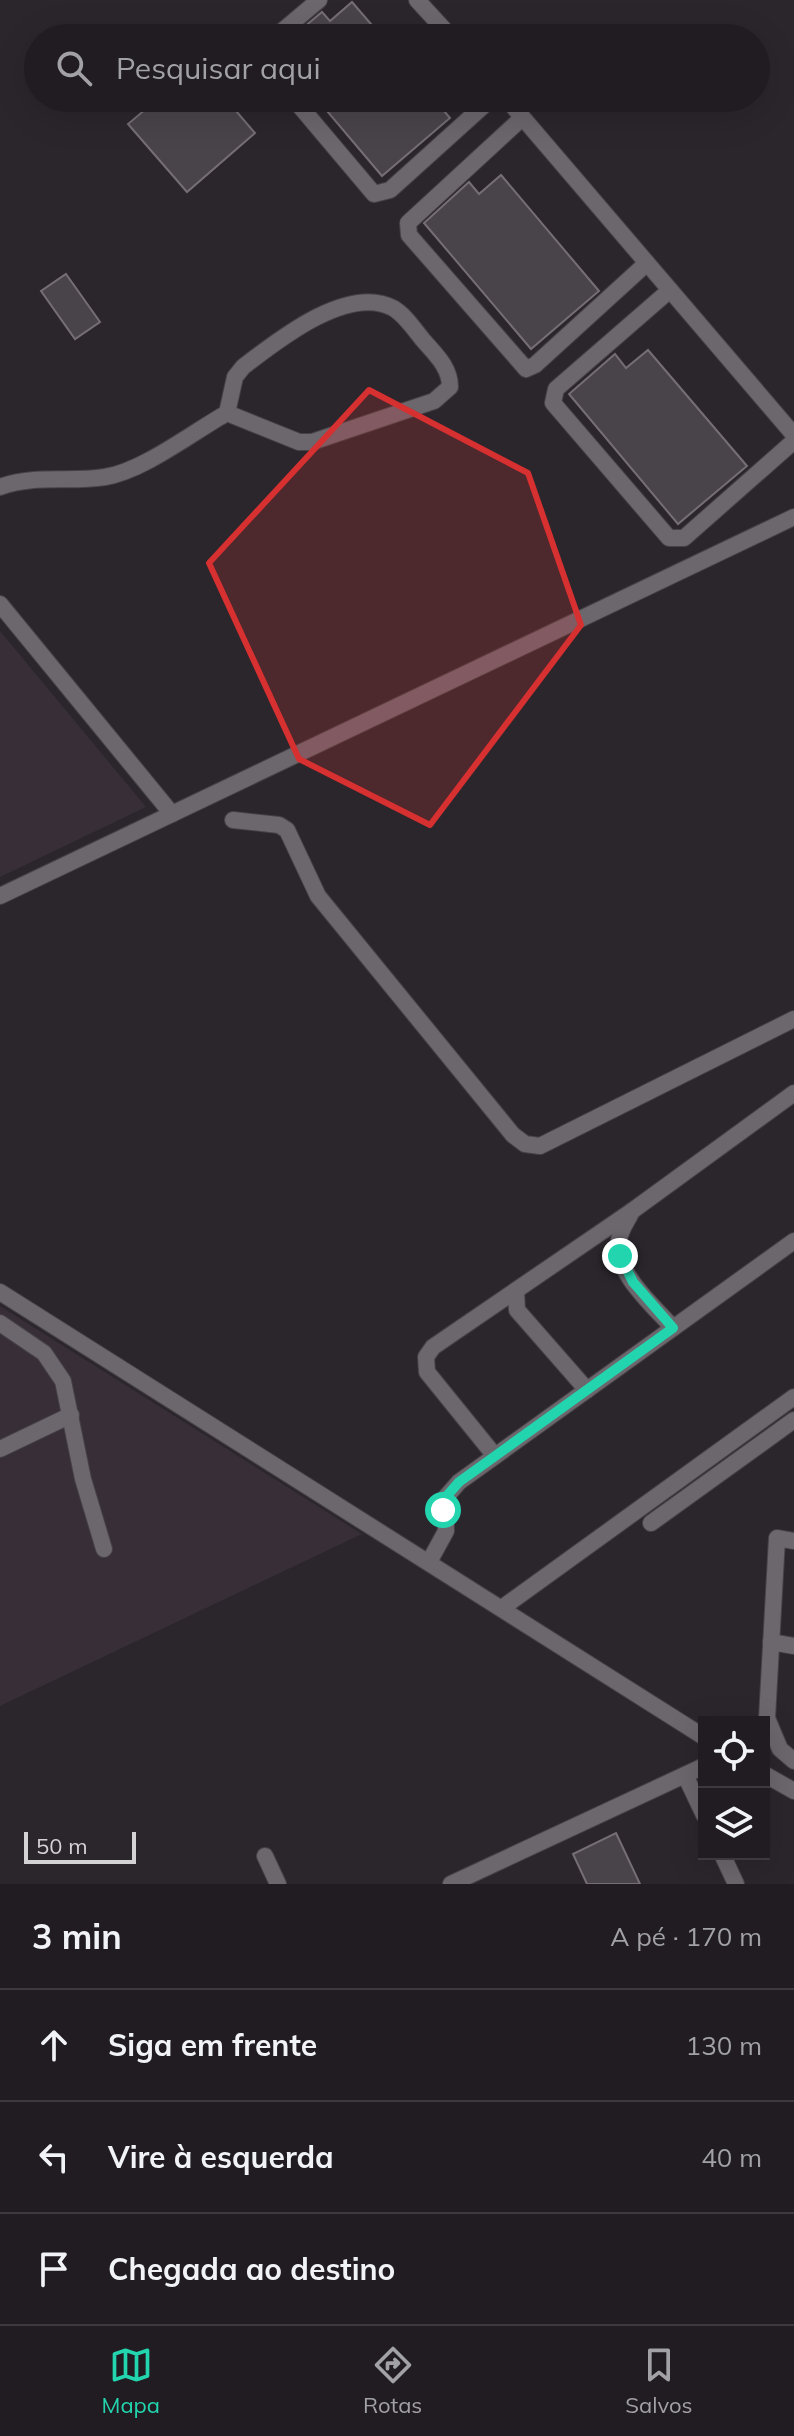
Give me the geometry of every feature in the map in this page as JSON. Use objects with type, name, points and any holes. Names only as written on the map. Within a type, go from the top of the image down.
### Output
[{"type":"street","points":[[291,24],[319,0]]},
{"type":"street","points":[[417,0],[439,24]]},
{"type":"street","points":[[305,112],[374,194],[390,190],[476,112]]},
{"type":"street","points":[[517,112],[670,290],[794,438],[684,538],[676,540],[669,538],[553,403],[556,389],[670,290]]},
{"type":"street","points":[[522,118],[408,223],[409,235],[526,369],[535,365],[647,263]]},
{"type":"street","points":[[0,487],[36,477],[115,475],[227,413],[235,377],[243,367],[333,309],[351,302],[378,303],[394,309],[442,362],[450,379],[450,387],[434,401],[312,442],[299,442],[227,413]]},
{"type":"street","points":[[0,896],[794,517]]},
{"type":"street","points":[[0,604],[172,814]]},
{"type":"street","points":[[233,820],[279,825],[287,830],[318,896],[513,1135],[525,1144],[540,1146],[794,1019]]},
{"type":"street","points":[[495,1456],[427,1372],[426,1357],[433,1347],[632,1211],[794,1093]]},
{"type":"street","points":[[632,1211],[619,1239],[620,1256],[633,1282],[673,1328]]},
{"type":"street","points":[[429,1562],[446,1531],[445,1498],[459,1482],[794,1241]]},
{"type":"street","points":[[516,1291],[517,1310],[587,1390]]},
{"type":"street","points":[[0,1292],[698,1733]]},
{"type":"street","points":[[0,1323],[53,1363],[63,1381],[83,1479],[104,1549]]},
{"type":"street","points":[[502,1608],[794,1397]]},
{"type":"street","points":[[0,1449],[71,1415]]},
{"type":"street","points":[[651,1523],[794,1420]]},
{"type":"street","points":[[794,1541],[777,1538],[767,1718],[780,1749],[794,1761]]},
{"type":"street","points":[[771,1642],[794,1646]]},
{"type":"street","points":[[451,1884],[698,1769]]},
{"type":"street","points":[[685,1775],[698,1802]]},
{"type":"street","points":[[770,1777],[794,1791]]},
{"type":"street","points":[[265,1856],[278,1884]]},
{"type":"street","points":[[725,1860],[736,1884]]},
{"type":"highlighted area","points":[[369,390],[528,473],[581,625],[430,825],[299,759],[209,563]]},
{"type":"shaded area","points":[[0,631],[146,807],[0,877]]},
{"type":"shaded area","points":[[0,1306],[362,1534],[0,1706]]},
{"type":"building","points":[[352,2],[371,24],[308,24],[322,12],[330,21]]},
{"type":"building","points":[[142,112],[237,112],[255,133],[187,192],[128,124]]},
{"type":"building","points":[[328,112],[445,112],[450,118],[382,176]]},
{"type":"building","points":[[501,175],[599,291],[531,349],[424,223],[469,182],[479,194]]},
{"type":"building","points":[[66,274],[100,322],[75,339],[41,291]]},
{"type":"building","points":[[648,350],[747,466],[678,524],[569,394],[615,354],[626,368]]},
{"type":"building","points":[[616,1833],[640,1884],[587,1884],[573,1854]]},
{"type":"route","points":[[443,1510],[445,1498],[459,1482],[673,1328],[633,1282],[620,1256]]}]
